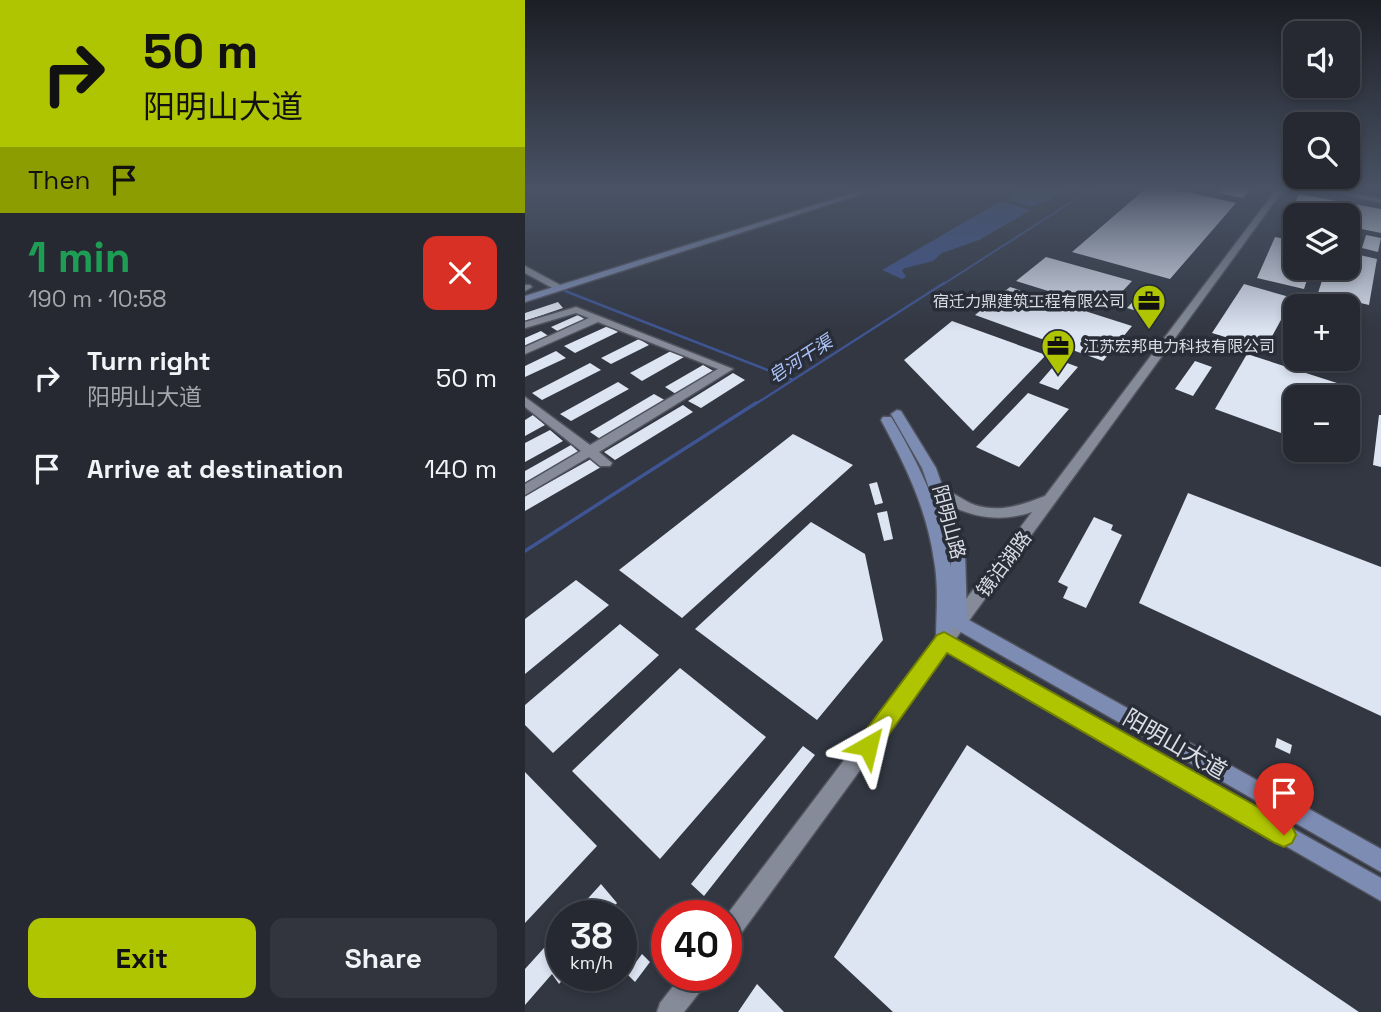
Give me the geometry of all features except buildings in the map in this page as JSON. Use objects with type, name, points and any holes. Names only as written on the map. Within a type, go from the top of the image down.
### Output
[{"type":"main road","points":[[525,299],[721,237]]},
{"type":"main road","name":"阳明山路","points":[[944,641],[942,561],[933,526],[892,417],[929,468],[958,551],[959,623]]},
{"type":"main road","name":"阳明山大道","points":[[959,623],[1381,861]]},
{"type":"main road","name":"阳明山大道","points":[[944,641],[1381,890]]},
{"type":"street","name":"镜泊湖路","points":[[742,913],[1245,237]]},
{"type":"street","points":[[525,269],[559,288]]},
{"type":"street","points":[[525,325],[573,309],[727,369],[525,490]]},
{"type":"street","points":[[525,351],[598,318]]},
{"type":"street","points":[[525,401],[605,463]]},
{"type":"street","points":[[939,493],[960,506],[989,514],[1016,513],[1054,497]]},
{"type":"street","points":[[669,1012],[685,991]]},
{"type":"water","points":[[939,237],[984,237],[942,253],[933,261],[905,268],[902,270],[906,277],[902,279],[882,270]]},
{"type":"waterway","name":"皂河干渠","points":[[942,285],[1016,237]]},
{"type":"waterway","name":"皂河干渠","points":[[793,380],[944,283]]},
{"type":"waterway","points":[[565,291],[793,380]]},
{"type":"waterway","name":"皂河干渠","points":[[754,405],[793,380]]},
{"type":"waterway","name":"皂河干渠","points":[[525,551],[756,403]]},
{"type":"place","name":"宿迁力鼎建筑工程有限公司","points":[[1149,331]]},
{"type":"place","name":"江苏宏邦电力科技有限公司","points":[[1058,376]]},
{"type":"route","points":[[868,746],[944,641],[1284,835]]}]
